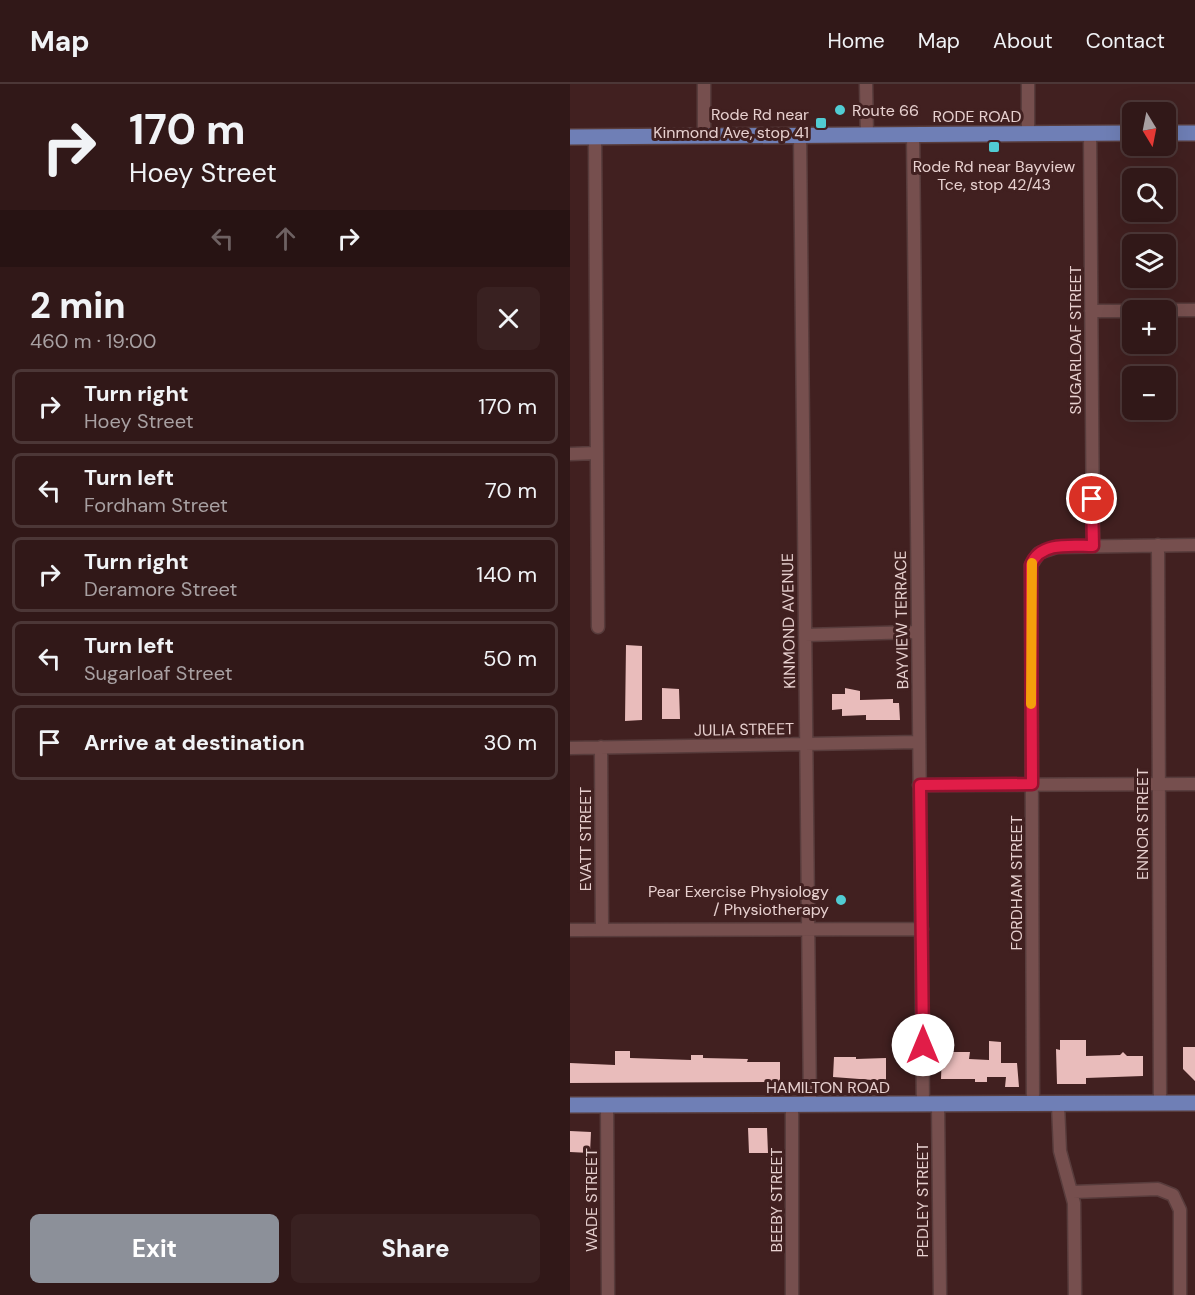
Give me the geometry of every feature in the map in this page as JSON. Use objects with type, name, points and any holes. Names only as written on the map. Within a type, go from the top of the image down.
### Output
[{"type":"main road","name":"RODE ROAD","points":[[570,137],[1122,133]]},
{"type":"main road","points":[[1176,133],[1195,133]]},
{"type":"main road","name":"HAMILTON ROAD","points":[[570,1105],[1195,1103]]},
{"type":"street","points":[[704,84],[704,136]]},
{"type":"street","points":[[866,84],[867,135]]},
{"type":"street","points":[[1028,84],[1028,134]]},
{"type":"street","name":"SUGARLOAF STREET","points":[[1090,133],[1093,546]]},
{"type":"street","name":"KINMOND AVENUE","points":[[800,135],[810,1105]]},
{"type":"street","name":"BAYVIEW TERRACE","points":[[913,135],[922,929],[931,1105]]},
{"type":"street","points":[[595,137],[598,627]]},
{"type":"street","points":[[1091,311],[1122,310]]},
{"type":"street","points":[[1176,310],[1195,310]]},
{"type":"street","points":[[570,454],[597,453]]},
{"type":"street","name":"ENNOR STREET","points":[[1158,545],[1160,1103]]},
{"type":"street","points":[[1093,546],[1195,545]]},
{"type":"street","name":"FORDHAM STREET","points":[[1033,1104],[1030,578],[1036,555],[1050,548],[1093,546]]},
{"type":"street","points":[[805,635],[918,632]]},
{"type":"street","name":"JULIA STREET","points":[[570,747],[919,742]]},
{"type":"street","name":"EVATT STREET","points":[[601,747],[602,930]]},
{"type":"street","points":[[920,785],[1195,784]]},
{"type":"street","points":[[570,930],[922,929]]},
{"type":"street","name":"WADE STREET","points":[[607,1105],[608,1295]]},
{"type":"street","name":"PEDLEY STREET","points":[[931,1105],[940,1295]]},
{"type":"street","points":[[1058,1105],[1060,1151],[1072,1192],[1075,1295]]},
{"type":"street","name":"BEEBY STREET","points":[[792,1106],[792,1295]]},
{"type":"street","points":[[1072,1192],[1158,1189],[1173,1195],[1180,1210],[1180,1295]]},
{"type":"building","points":[[626,645],[642,646],[642,720],[625,721]]},
{"type":"building","points":[[662,688],[679,689],[680,719],[662,719]]},
{"type":"building","points":[[845,688],[860,691],[860,700],[893,699],[893,703],[899,703],[900,720],[866,720],[866,715],[842,716],[842,709],[832,710],[832,694],[845,694]]},
{"type":"building","points":[[1060,1040],[1086,1040],[1086,1056],[1120,1055],[1123,1052],[1127,1056],[1143,1056],[1143,1076],[1086,1078],[1086,1084],[1057,1084],[1056,1049],[1060,1050]]},
{"type":"building","points":[[989,1041],[1001,1042],[1001,1063],[1017,1063],[1019,1087],[1005,1087],[1006,1077],[987,1077],[987,1082],[975,1082],[975,1079],[941,1079],[942,1052],[970,1052],[969,1059],[989,1060]]},
{"type":"building","points":[[1183,1047],[1195,1047],[1195,1081],[1183,1069]]},
{"type":"building","points":[[615,1051],[630,1051],[630,1058],[691,1060],[691,1055],[703,1055],[703,1058],[748,1059],[747,1062],[780,1062],[780,1082],[570,1083],[570,1063],[615,1065]]},
{"type":"building","points":[[834,1057],[886,1058],[886,1081],[833,1077]]},
{"type":"building","points":[[748,1128],[767,1128],[768,1153],[749,1153]]},
{"type":"building","points":[[570,1131],[591,1132],[590,1153],[570,1152]]},
{"type":"slow traffic","points":[[1031,704],[1030,570],[1032,563]]},
{"type":"place","name":"Route 66","points":[[840,110]]},
{"type":"place","name":"Rode Rd near Kinmond Ave, stop 41","points":[[821,123]]},
{"type":"place","name":"Rode Rd near Bayview Tce, stop 42/43","points":[[994,147]]},
{"type":"place","name":"Pear Exercise Physiology / Physiotherapy","points":[[841,900]]},
{"type":"route","points":[[923,1045],[920,785],[1032,784],[1031,565],[1036,555],[1050,548],[1093,546],[1092,499]]}]
